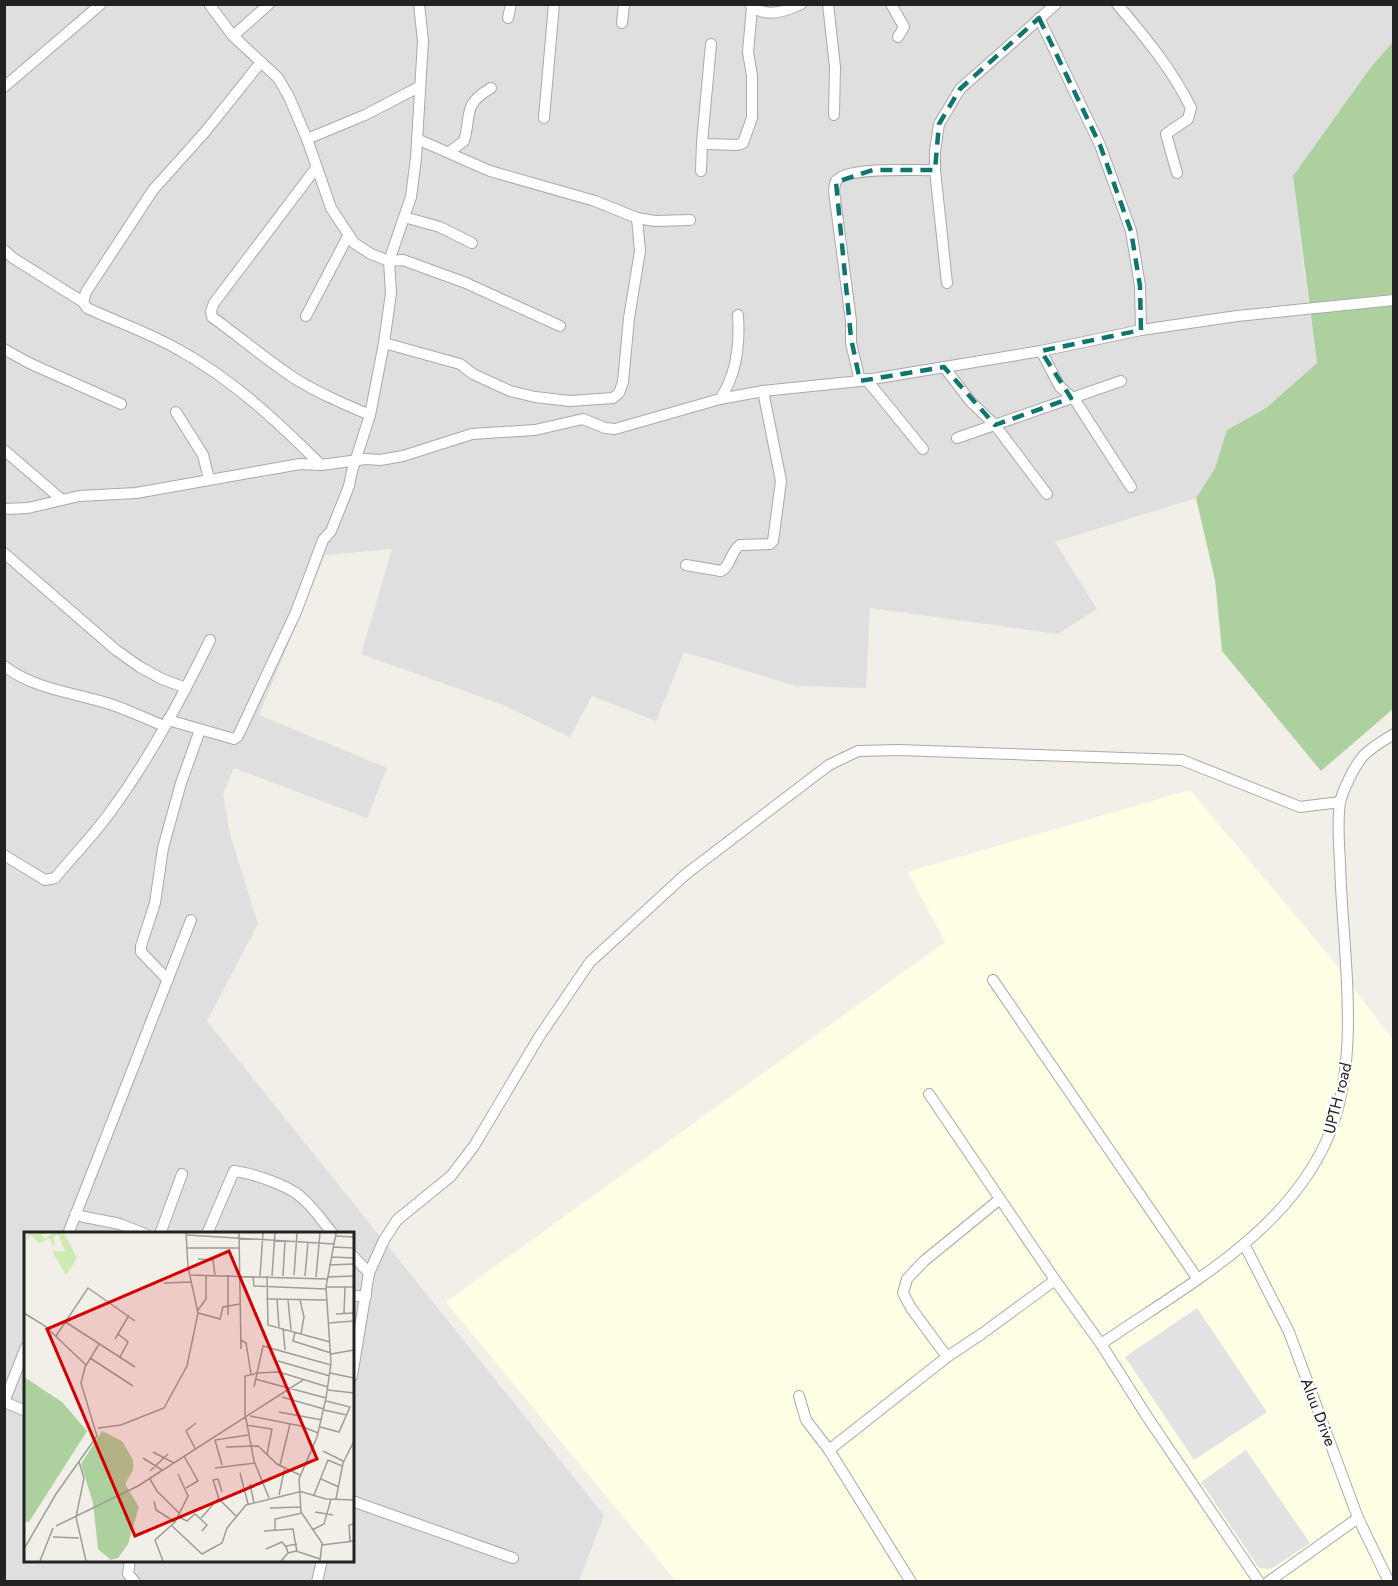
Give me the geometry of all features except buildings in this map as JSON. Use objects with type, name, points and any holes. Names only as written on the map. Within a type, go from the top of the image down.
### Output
[{"type":"street","points":[[4,87],[101,4]]},
{"type":"street","points":[[209,4],[233,36],[279,78],[307,139],[331,208],[354,243],[371,254],[389,261],[403,260],[466,282],[560,326]]},
{"type":"street","points":[[233,36],[269,4]]},
{"type":"street","points":[[4,666],[14,673],[60,691],[166,723],[234,739],[238,736],[296,612],[323,540],[331,531],[349,486],[370,415],[391,294],[389,261],[411,197],[423,41],[419,4]]},
{"type":"street","points":[[508,18],[511,4]]},
{"type":"street","points":[[544,118],[554,4]]},
{"type":"street","points":[[622,23],[624,4]]},
{"type":"street","points":[[702,142],[738,145],[743,143],[749,129],[752,105],[752,76],[748,52],[751,6],[761,12],[772,13],[801,4]]},
{"type":"street","points":[[828,4],[835,67],[834,115]]},
{"type":"street","points":[[891,4],[904,27],[897,37]]},
{"type":"street","points":[[947,283],[936,170],[937,131],[942,116],[960,89],[1056,4]]},
{"type":"street","points":[[1117,4],[1163,60],[1179,83],[1191,108],[1188,119],[1166,134],[1177,173]]},
{"type":"street","points":[[1039,18],[1100,145],[1131,231],[1140,286],[1141,330]]},
{"type":"street","points":[[701,171],[711,44]]},
{"type":"street","points":[[83,302],[86,292],[153,190],[205,132],[261,62]]},
{"type":"street","points":[[307,139],[365,115],[419,87]]},
{"type":"street","points":[[449,152],[464,141],[471,103],[477,96],[491,88]]},
{"type":"street","points":[[417,140],[490,171],[595,201],[637,218],[655,221],[690,220]]},
{"type":"street","points":[[316,168],[214,303],[211,311],[212,317],[296,378],[326,396],[370,415]]},
{"type":"street","points":[[923,449],[863,380],[851,338],[851,321],[834,191],[836,182],[842,177],[873,170],[936,170]]},
{"type":"street","points":[[404,217],[440,227],[472,243]]},
{"type":"street","points":[[384,343],[459,364],[473,374],[510,391],[535,398],[570,401],[613,398],[619,393],[623,382],[629,318],[640,251],[637,218]]},
{"type":"street","points":[[306,316],[348,236]]},
{"type":"street","points":[[4,250],[83,302],[87,308],[178,348],[205,365],[234,386],[288,432],[321,465]]},
{"type":"street","points":[[4,509],[28,508],[79,496],[136,493],[300,464],[321,465],[366,459],[380,460],[404,456],[472,434],[535,430],[583,419],[605,428],[615,429],[720,399],[763,391],[863,380],[1041,351],[1141,330],[1237,316],[1394,300]]},
{"type":"street","points":[[720,399],[728,388],[738,350],[738,315]]},
{"type":"street","points":[[4,348],[29,363],[121,404]]},
{"type":"street","points":[[1041,351],[1060,387],[1071,398],[1131,487]]},
{"type":"street","points":[[944,367],[971,402],[995,425],[1047,494]]},
{"type":"street","points":[[957,438],[1121,381]]},
{"type":"street","points":[[686,565],[721,571],[727,567],[736,548],[740,545],[770,544],[773,541],[781,481],[763,391]]},
{"type":"street","points":[[176,412],[203,455],[209,480]]},
{"type":"street","points":[[4,450],[61,499]]},
{"type":"street","points":[[4,553],[116,650],[162,679],[186,688]]},
{"type":"street","points":[[4,855],[45,880],[55,878],[110,813],[149,754],[210,640]]},
{"type":"street","points":[[168,980],[141,952],[141,946],[155,903],[163,848],[181,783],[200,730]]},
{"type":"street","name":"UPTH road","points":[[1101,1344],[1244,1244],[1272,1218],[1305,1178],[1325,1144],[1345,1075],[1349,1041],[1340,882],[1340,802],[1350,778],[1364,755],[1394,734]]},
{"type":"street","points":[[354,1365],[369,1273],[384,1240],[397,1220],[451,1176],[474,1146],[539,1037],[590,962],[686,874],[829,765],[858,751],[899,750],[1182,760],[1300,807],[1340,802]]},
{"type":"street","points":[[68,1232],[191,920]]},
{"type":"street","points":[[993,980],[1197,1278]]},
{"type":"street","points":[[929,1094],[1055,1281],[1101,1344],[1148,1418],[1259,1581]]},
{"type":"street","points":[[207,1232],[234,1171],[291,1190],[301,1197],[332,1232]]},
{"type":"street","points":[[160,1232],[182,1174]]},
{"type":"street","points":[[947,1357],[911,1308],[903,1293],[907,1279],[924,1261],[1000,1199]]},
{"type":"street","points":[[75,1215],[103,1220],[142,1232]]},
{"type":"street","name":"Aluu Drive","points":[[1244,1244],[1289,1332],[1358,1518],[1389,1581]]},
{"type":"street","points":[[354,1257],[369,1273]]},
{"type":"street","points":[[829,1450],[947,1357],[1055,1281]]},
{"type":"street","points":[[354,1296],[366,1296]]},
{"type":"street","points":[[24,1352],[5,1402],[24,1410]]},
{"type":"street","points":[[799,1396],[806,1420],[829,1450],[911,1581]]},
{"type":"street","points":[[354,1502],[513,1558]]},
{"type":"street","points":[[1268,1581],[1358,1518]]},
{"type":"street","points":[[130,1562],[128,1574],[135,1581]]},
{"type":"street","points":[[318,1581],[322,1562]]},
{"type":"highlighted area","points":[[1039,18],[1100,145],[1131,231],[1140,286],[1141,330],[1041,351],[1071,398],[995,425],[944,367],[860,381],[851,338],[836,182],[873,170],[935,170],[939,124],[960,89]]},
{"type":"shaded area","points":[[5,5],[1393,5],[1393,42],[1371,68],[1293,176],[1317,363],[1266,408],[1227,430],[1215,468],[1196,498],[1055,542],[1097,609],[1058,634],[870,608],[866,688],[796,686],[684,652],[656,721],[592,696],[570,737],[501,704],[361,654],[392,549],[325,555],[259,715],[387,768],[367,818],[234,768],[223,794],[230,834],[258,924],[207,1021],[604,1515],[579,1581],[5,1582]]},
{"type":"shaded area","points":[[1190,790],[1331,958],[1393,1040],[1393,1581],[676,1581],[446,1302],[945,942],[908,872]]},
{"type":"shaded area","points":[[1197,1308],[1267,1412],[1194,1460],[1125,1357]]},
{"type":"shaded area","points":[[1246,1450],[1310,1543],[1271,1569],[1259,1568],[1201,1482]]},
{"type":"green space","points":[[1393,42],[1393,709],[1321,771],[1222,651],[1215,580],[1196,498],[1215,468],[1227,430],[1266,408],[1317,363],[1293,176],[1371,67]]}]
